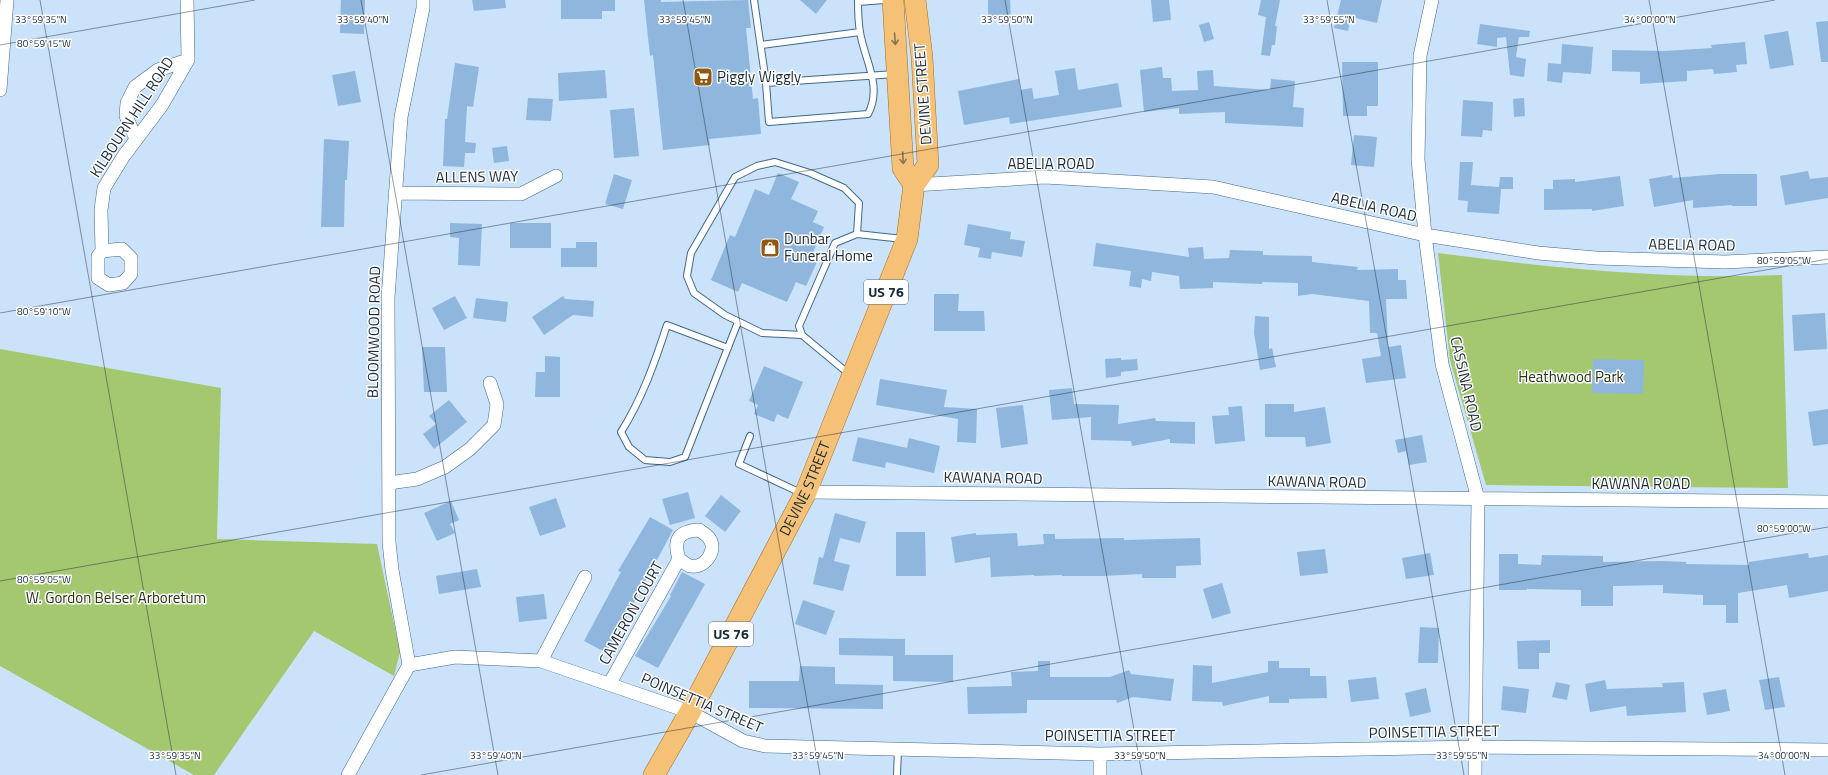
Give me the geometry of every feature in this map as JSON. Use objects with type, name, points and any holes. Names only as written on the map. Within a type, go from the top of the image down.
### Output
[{"type":"main road","name":"DEVINE STREET","points":[[892,0],[903,168],[914,185]]},
{"type":"main road","name":"DEVINE STREET","points":[[654,775],[690,712],[806,493],[907,239],[914,185],[928,164],[923,74],[915,0]]},
{"type":"main road","points":[[898,74],[923,74]]},
{"type":"street","points":[[0,90],[7,0]]},
{"type":"street","name":"KILBOURN HILL ROAD","points":[[102,251],[101,210],[104,188],[136,139],[162,104],[188,60],[187,0]]},
{"type":"street","name":"BLOOMWOOD ROAD","points":[[409,665],[392,570],[389,542],[390,483],[388,298],[401,117],[423,8],[423,0]]},
{"type":"street","name":"CASSINA ROAD","points":[[1432,0],[1420,56],[1418,159],[1425,235],[1442,364],[1478,500],[1475,775]]},
{"type":"street","points":[[136,139],[126,116],[127,103],[135,87],[158,70],[188,60]]},
{"type":"street","name":"ALLENS WAY","points":[[395,193],[521,194],[556,176]]},
{"type":"street","name":"ABELIA ROAD","points":[[914,185],[1045,177],[1213,187],[1425,235],[1538,253],[1596,258],[1725,262],[1828,257]]},
{"type":"street","points":[[390,483],[417,480],[445,467],[470,449],[494,425],[496,404],[490,382]]},
{"type":"street","name":"KAWANA ROAD","points":[[806,493],[1828,502]]},
{"type":"street","name":"CAMERON COURT","points":[[610,683],[679,559]]},
{"type":"street","points":[[541,661],[584,577]]},
{"type":"street","name":"POINSETTIA STREET","points":[[409,665],[455,657],[541,661],[610,683],[690,712],[743,741],[765,746],[1100,754],[1475,747],[1828,750]]},
{"type":"street","points":[[348,775],[409,665]]},
{"type":"street","points":[[1100,754],[1100,775]]},
{"type":"lane","points":[[754,0],[766,83],[769,122],[868,114],[874,104],[872,75],[860,32],[858,1],[884,0]]},
{"type":"lane","points":[[761,45],[860,32]]},
{"type":"lane","points":[[766,83],[898,74]]},
{"type":"lane","points":[[802,335],[762,333],[725,315],[694,293],[687,276],[690,253],[735,177],[757,166],[775,162],[810,173],[844,188],[859,203],[857,234]]},
{"type":"lane","points":[[852,376],[802,335],[799,326],[835,243],[857,234],[907,239]]},
{"type":"lane","points":[[728,348],[666,325],[658,352],[634,411],[621,432],[629,447],[645,460],[670,462],[686,457],[728,348],[738,322]]},
{"type":"lane","points":[[750,436],[739,464],[806,493]]},
{"type":"lane","points":[[897,775],[898,749]]},
{"type":"green space","name":"Heathwood Park","points":[[1438,253],[1610,272],[1696,276],[1782,275],[1788,488],[1486,485],[1450,360]]},
{"type":"green space","name":"W. Gordon Belser Arboretum","points":[[0,349],[221,388],[217,539],[377,544],[400,652],[394,676],[314,631],[214,775],[194,775],[0,666]]},
{"type":"building","points":[[341,0],[365,0],[364,34],[340,33]]},
{"type":"building","points":[[472,0],[505,0],[506,8],[474,11]]},
{"type":"building","points":[[561,0],[615,0],[615,11],[602,11],[602,19],[561,19]]},
{"type":"building","name":"Piggly Wiggly","points":[[644,0],[661,0],[661,2],[748,0],[751,28],[746,28],[753,99],[758,98],[761,134],[709,139],[710,145],[663,150],[653,55],[650,56]]},
{"type":"building","points":[[800,0],[827,0],[816,14]]},
{"type":"building","points":[[988,0],[1010,0],[1011,20],[988,20]]},
{"type":"building","points":[[1151,0],[1169,0],[1171,20],[1153,22]]},
{"type":"building","points":[[1261,0],[1280,0],[1275,26],[1277,26],[1275,45],[1272,45],[1270,56],[1261,55],[1266,17],[1258,15]]},
{"type":"building","points":[[1341,0],[1382,0],[1377,23],[1351,17],[1348,31],[1334,28]]},
{"type":"building","points":[[1828,21],[1828,62],[1821,62],[1816,22]]},
{"type":"building","points":[[1209,22],[1214,39],[1204,42],[1199,25]]},
{"type":"building","points":[[1480,24],[1530,31],[1529,37],[1519,37],[1516,57],[1526,59],[1524,77],[1510,75],[1506,37],[1497,38],[1497,47],[1477,44]]},
{"type":"building","points":[[1788,31],[1794,65],[1770,69],[1764,35]]},
{"type":"building","points":[[1745,42],[1747,64],[1736,65],[1737,72],[1714,74],[1713,69],[1687,71],[1687,81],[1640,84],[1640,72],[1612,71],[1612,50],[1664,51],[1712,48],[1711,45]]},
{"type":"building","points":[[1562,44],[1593,47],[1591,74],[1563,72],[1562,83],[1547,81],[1548,63],[1561,64]]},
{"type":"building","points":[[1342,62],[1378,62],[1378,106],[1367,106],[1367,116],[1343,116]]},
{"type":"building","points":[[455,63],[479,67],[473,107],[467,106],[465,142],[476,143],[475,153],[465,153],[464,167],[443,166],[445,119],[447,119]]},
{"type":"building","points":[[1162,67],[1163,78],[1171,78],[1172,91],[1198,90],[1197,71],[1213,70],[1214,86],[1270,90],[1271,79],[1295,81],[1293,107],[1304,108],[1303,127],[1225,123],[1225,112],[1179,114],[1179,108],[1144,112],[1140,70]]},
{"type":"building","points":[[1075,68],[1078,90],[1118,83],[1122,107],[1010,124],[1009,117],[964,125],[958,91],[1019,79],[1020,90],[1032,88],[1034,99],[1059,95],[1055,71]]},
{"type":"building","points":[[605,70],[607,98],[559,101],[558,73]]},
{"type":"building","points":[[355,71],[361,102],[338,106],[332,75]]},
{"type":"building","points":[[528,98],[553,99],[551,121],[526,120]]},
{"type":"building","points":[[1524,98],[1525,116],[1514,117],[1513,99]]},
{"type":"building","points":[[1463,100],[1493,102],[1492,131],[1483,130],[1482,137],[1461,136]]},
{"type":"building","points":[[634,108],[639,156],[614,158],[610,110]]},
{"type":"building","points":[[1354,135],[1377,137],[1374,167],[1351,165]]},
{"type":"building","points":[[324,139],[349,141],[347,180],[345,180],[344,227],[321,227]]},
{"type":"building","points":[[507,146],[509,161],[494,163],[492,148]]},
{"type":"building","points":[[1460,162],[1473,162],[1471,185],[1499,187],[1500,177],[1513,177],[1513,189],[1501,189],[1499,214],[1467,212],[1468,201],[1458,200]]},
{"type":"building","points":[[1808,171],[1810,179],[1828,177],[1828,198],[1785,205],[1780,176]]},
{"type":"building","name":"Dunbar Funeral Home","points":[[778,173],[799,182],[791,199],[818,211],[813,222],[824,227],[810,259],[817,262],[806,286],[796,282],[787,302],[742,283],[738,292],[711,280],[730,235],[735,237],[755,189],[769,195]]},
{"type":"building","points":[[614,174],[632,180],[623,209],[605,204]]},
{"type":"building","points":[[1720,174],[1757,174],[1757,206],[1732,205],[1693,208],[1693,200],[1654,207],[1649,179],[1672,175],[1673,178]]},
{"type":"building","points":[[1620,176],[1624,206],[1592,211],[1592,209],[1544,210],[1544,189],[1553,189],[1553,180],[1575,179],[1575,182]]},
{"type":"building","points":[[450,223],[482,224],[480,266],[458,265],[459,238],[450,237]]},
{"type":"building","points":[[510,223],[551,223],[551,248],[510,248]]},
{"type":"building","points":[[968,224],[1011,232],[1010,239],[1025,241],[1022,257],[992,252],[991,259],[978,257],[980,248],[964,245]]},
{"type":"building","points":[[576,242],[597,242],[597,267],[561,267],[561,248],[576,248]]},
{"type":"building","points":[[1096,243],[1189,257],[1188,248],[1203,247],[1204,259],[1229,258],[1230,250],[1263,251],[1263,255],[1312,256],[1312,262],[1358,267],[1357,270],[1398,269],[1398,280],[1406,280],[1407,299],[1386,299],[1388,347],[1401,345],[1406,378],[1366,383],[1362,359],[1381,356],[1377,333],[1370,333],[1369,301],[1312,294],[1298,296],[1298,283],[1262,282],[1262,284],[1213,282],[1213,288],[1180,289],[1179,276],[1152,272],[1151,281],[1142,279],[1141,288],[1129,286],[1131,271],[1093,266]]},
{"type":"building","points":[[934,294],[959,294],[958,311],[984,311],[985,331],[934,331]]},
{"type":"building","points":[[455,296],[467,318],[444,330],[432,308]]},
{"type":"building","points":[[563,296],[565,299],[594,301],[593,317],[573,315],[544,335],[532,317]]},
{"type":"building","points":[[476,298],[508,302],[506,322],[473,318]]},
{"type":"building","points":[[1825,313],[1827,349],[1794,351],[1792,315]]},
{"type":"building","points":[[1255,316],[1269,317],[1269,349],[1272,348],[1276,367],[1260,370],[1254,333]]},
{"type":"building","points":[[422,347],[445,347],[447,392],[424,392]]},
{"type":"building","points":[[545,356],[560,357],[560,397],[535,397],[536,372],[545,372]]},
{"type":"building","points":[[1121,358],[1121,360],[1137,359],[1138,370],[1121,372],[1121,376],[1106,378],[1105,359]]},
{"type":"building","points":[[1593,359],[1644,360],[1643,394],[1592,393]]},
{"type":"building","points":[[764,366],[803,382],[788,419],[777,414],[774,422],[754,414],[758,405],[749,401]]},
{"type":"building","points":[[880,379],[947,390],[944,407],[977,409],[976,443],[957,442],[958,419],[876,405]]},
{"type":"building","points":[[1072,388],[1074,404],[1119,405],[1118,424],[1155,418],[1156,421],[1195,422],[1195,444],[1170,443],[1170,439],[1132,446],[1131,441],[1091,440],[1091,417],[1052,420],[1049,390]]},
{"type":"building","points":[[449,400],[467,422],[434,449],[423,434],[436,424],[429,416]]},
{"type":"building","points":[[1265,404],[1294,404],[1294,412],[1325,407],[1331,443],[1306,447],[1305,437],[1265,437]]},
{"type":"building","points":[[1023,405],[1028,444],[1001,448],[996,408]]},
{"type":"building","points":[[1242,406],[1245,441],[1215,444],[1212,416],[1229,415],[1228,407]]},
{"type":"building","points":[[1828,409],[1828,444],[1813,446],[1808,412]]},
{"type":"building","points":[[1422,435],[1427,462],[1409,465],[1406,451],[1398,453],[1395,440]]},
{"type":"building","points":[[858,437],[907,448],[909,438],[940,446],[934,473],[886,462],[885,468],[852,461]]},
{"type":"building","points":[[688,492],[695,518],[670,525],[662,499]]},
{"type":"building","points":[[721,495],[741,511],[725,532],[705,516]]},
{"type":"building","points":[[556,498],[566,527],[540,536],[529,507]]},
{"type":"building","points":[[451,501],[459,520],[450,524],[455,533],[437,541],[424,513]]},
{"type":"building","points":[[835,513],[866,522],[860,543],[840,538],[834,561],[850,565],[843,591],[813,584],[819,557],[823,558]]},
{"type":"building","points":[[650,517],[673,530],[607,653],[584,641],[621,572],[618,571]]},
{"type":"building","points":[[896,532],[925,532],[926,576],[896,576]]},
{"type":"building","points":[[976,533],[976,535],[1017,533],[1018,546],[1044,544],[1043,534],[1055,534],[1055,539],[1124,538],[1124,540],[1200,538],[1201,565],[1176,566],[1176,578],[1142,578],[1142,574],[1103,576],[1034,575],[991,577],[990,557],[955,563],[951,537]]},
{"type":"building","points":[[1325,549],[1328,573],[1300,576],[1297,552]]},
{"type":"building","points":[[1430,553],[1434,575],[1406,579],[1402,558]]},
{"type":"building","points":[[1808,553],[1809,558],[1828,555],[1828,591],[1789,598],[1787,585],[1738,593],[1738,623],[1726,623],[1726,605],[1703,605],[1703,595],[1663,593],[1663,585],[1613,586],[1613,606],[1581,606],[1581,590],[1499,590],[1499,554],[1518,554],[1518,564],[1541,565],[1542,555],[1603,556],[1603,562],[1662,561],[1686,562],[1686,564],[1749,565],[1749,562]]},
{"type":"building","points":[[477,569],[481,587],[439,594],[436,576]]},
{"type":"building","points":[[682,572],[705,584],[658,668],[635,656],[671,596],[670,595]]},
{"type":"building","points":[[1222,583],[1231,613],[1212,619],[1203,589]]},
{"type":"building","points":[[544,594],[547,619],[519,622],[516,597]]},
{"type":"building","points":[[803,600],[835,611],[826,635],[795,624]]},
{"type":"building","points":[[1420,627],[1439,628],[1438,663],[1418,663]]},
{"type":"building","points":[[839,638],[905,639],[905,655],[953,655],[953,682],[893,681],[893,656],[839,655]]},
{"type":"building","points":[[1550,640],[1550,653],[1539,653],[1539,669],[1518,669],[1517,641]]},
{"type":"building","points":[[1038,661],[1050,661],[1050,677],[1110,677],[1129,670],[1131,674],[1174,679],[1171,701],[1133,697],[1117,703],[1116,700],[1027,700],[1027,713],[968,714],[967,687],[1012,686],[1011,672],[1038,671]]},
{"type":"building","points":[[1268,661],[1279,661],[1279,668],[1310,668],[1310,676],[1326,676],[1327,698],[1289,699],[1289,703],[1269,703],[1269,696],[1223,706],[1222,702],[1192,701],[1193,665],[1212,666],[1212,683],[1268,672]]},
{"type":"building","points":[[800,666],[835,667],[835,684],[883,685],[883,709],[749,708],[749,681],[799,681]]},
{"type":"building","points":[[1376,677],[1379,699],[1351,702],[1348,680]]},
{"type":"building","points":[[1779,677],[1785,707],[1765,710],[1759,680]]},
{"type":"building","points":[[1605,680],[1607,689],[1663,687],[1662,683],[1684,682],[1686,712],[1627,716],[1626,706],[1590,712],[1585,684]]},
{"type":"building","points":[[1556,682],[1570,685],[1567,700],[1552,697]]},
{"type":"building","points":[[1503,686],[1529,689],[1526,713],[1501,710]]},
{"type":"building","points":[[1426,688],[1431,712],[1410,717],[1405,693]]},
{"type":"building","points":[[1726,689],[1730,711],[1707,715],[1703,693]]},
{"type":"place","name":"Piggly Wiggly","points":[[703,77]]},
{"type":"place","name":"Dunbar Funeral Home","points":[[770,248]]}]
